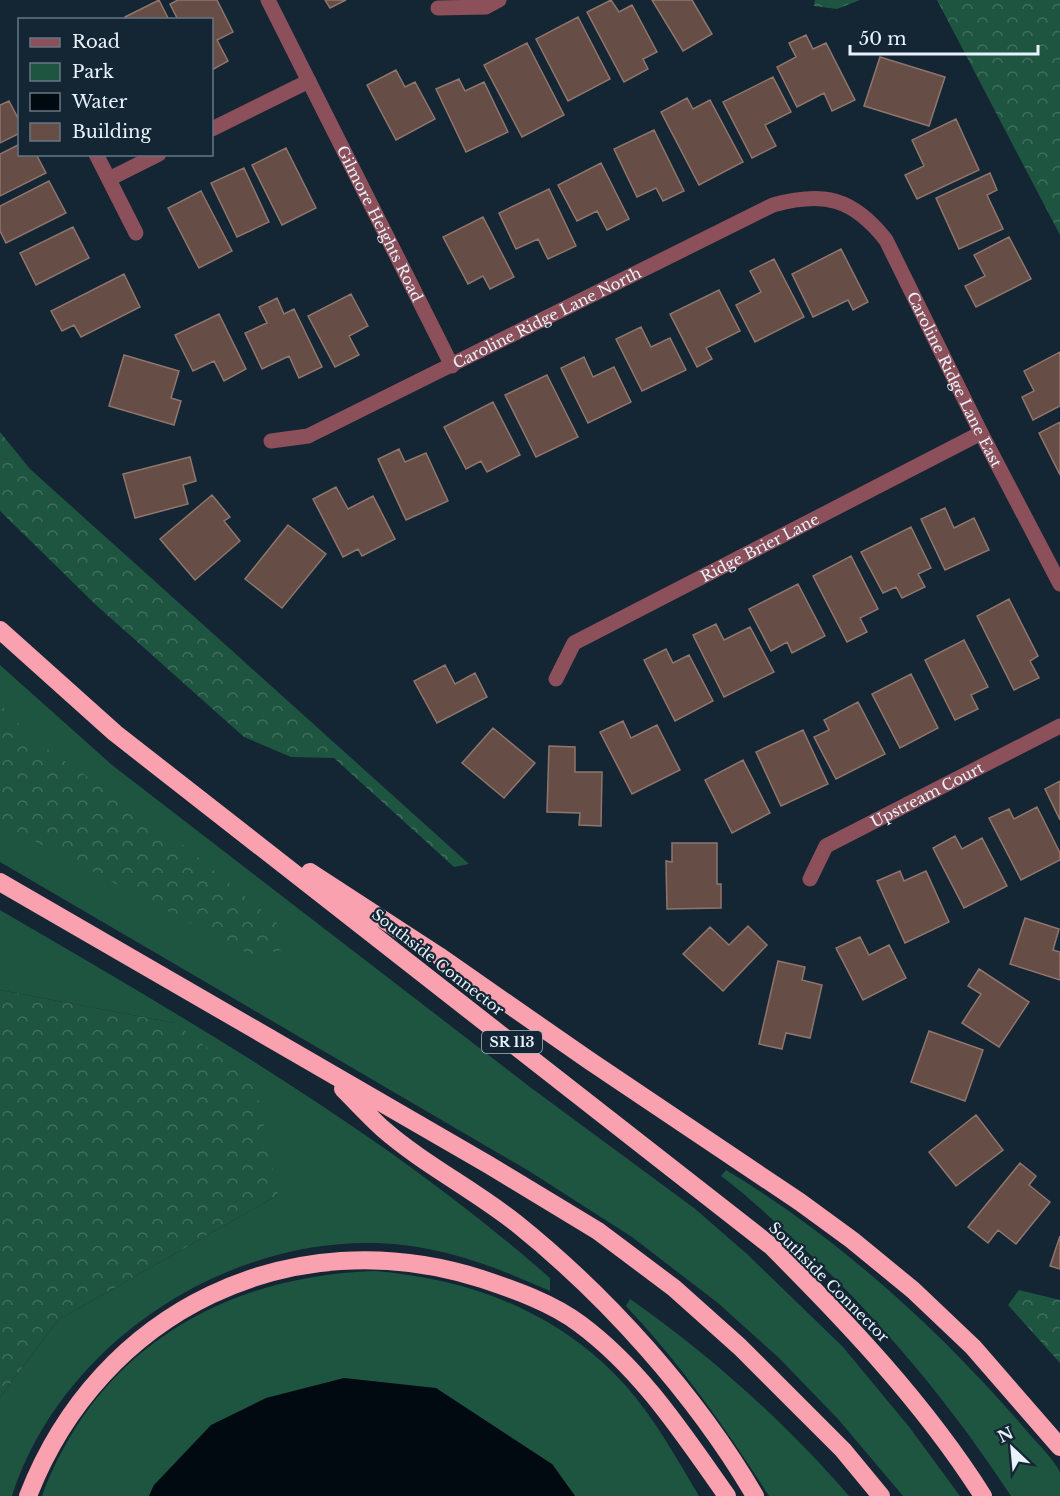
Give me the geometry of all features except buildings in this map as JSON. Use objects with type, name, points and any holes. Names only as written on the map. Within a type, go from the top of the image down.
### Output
[{"type":"highway","name":"Southside Connector","points":[[0,630],[115,733],[639,1140],[771,1246],[858,1333],[920,1408],[983,1496]]},
{"type":"highway","points":[[206,805],[439,956],[843,1234],[913,1290],[974,1347],[1060,1447]]},
{"type":"highway","points":[[0,882],[598,1231],[674,1288],[791,1395],[843,1450],[881,1496]]},
{"type":"highway","points":[[325,1071],[383,1129],[516,1223],[583,1282],[643,1346],[708,1426],[755,1496]]},
{"type":"highway","points":[[28,1496],[57,1434],[88,1390],[125,1350],[152,1329],[199,1300],[248,1278],[306,1263],[366,1259],[424,1264],[504,1286],[580,1324],[639,1377],[727,1496]]},
{"type":"highway","points":[[686,1439],[714,1496]]},
{"type":"street","name":"Gilmore Heights Road","points":[[268,0],[452,366]]},
{"type":"street","points":[[438,8],[486,7],[499,0]]},
{"type":"street","points":[[213,129],[309,81]]},
{"type":"street","points":[[97,156],[136,233]]},
{"type":"street","points":[[109,179],[155,156]]},
{"type":"street","name":"Caroline Ridge Lane North","points":[[271,441],[308,436],[773,205],[800,197],[826,199]]},
{"type":"street","name":"Caroline Ridge Lane East","points":[[826,199],[849,206],[868,218],[886,240],[981,433],[1060,584]]},
{"type":"street","name":"Ridge Brier Lane","points":[[556,679],[574,643],[981,433]]},
{"type":"street","name":"Upstream Court","points":[[810,879],[826,846],[1060,726]]},
{"type":"green space","points":[[815,0],[860,0],[837,9],[814,6]]},
{"type":"green space","points":[[937,0],[1060,0],[1060,235]]},
{"type":"green space","points":[[0,432],[30,469],[469,864],[454,867],[334,758],[291,757],[244,737],[96,605],[0,511]]},
{"type":"green space","points":[[0,665],[112,765],[530,1087],[694,1208],[747,1254],[843,1347],[910,1428],[960,1496],[903,1496],[838,1419],[779,1358],[718,1303],[632,1237],[529,1171],[0,862]]},
{"type":"green space","points":[[0,704],[34,740],[166,831],[277,923],[287,949],[253,956],[0,823]]},
{"type":"green space","points":[[0,910],[214,1037],[353,1127],[487,1225],[550,1278],[550,1291],[478,1262],[403,1245],[341,1244],[279,1254],[220,1275],[165,1304],[115,1342],[71,1388],[37,1439],[12,1496],[0,1496],[0,1397],[58,1320],[278,1195],[175,1023],[0,990]]},
{"type":"green space","points":[[0,990],[175,1023],[255,1084],[278,1195],[58,1320],[0,1397]]},
{"type":"green space","points":[[726,1170],[808,1225],[848,1256],[886,1288],[959,1357],[1058,1468],[1060,1496],[1011,1496],[938,1395],[885,1331],[797,1242],[721,1176]]},
{"type":"green space","points":[[375,1271],[446,1282],[480,1292],[512,1304],[573,1338],[600,1360],[637,1399],[699,1496],[575,1496],[552,1464],[154,1485],[149,1496],[42,1496],[66,1444],[96,1400],[131,1362],[172,1330],[217,1306],[267,1288],[319,1276]]},
{"type":"green space","points":[[1019,1290],[1060,1300],[1060,1363],[1008,1305]]},
{"type":"green space","points":[[630,1299],[688,1342],[746,1391],[800,1443],[849,1496],[769,1496],[702,1398],[666,1351],[626,1306]]},
{"type":"water","points":[[344,1378],[436,1388],[552,1464],[575,1496],[149,1496],[154,1485],[211,1425],[266,1398]]}]
